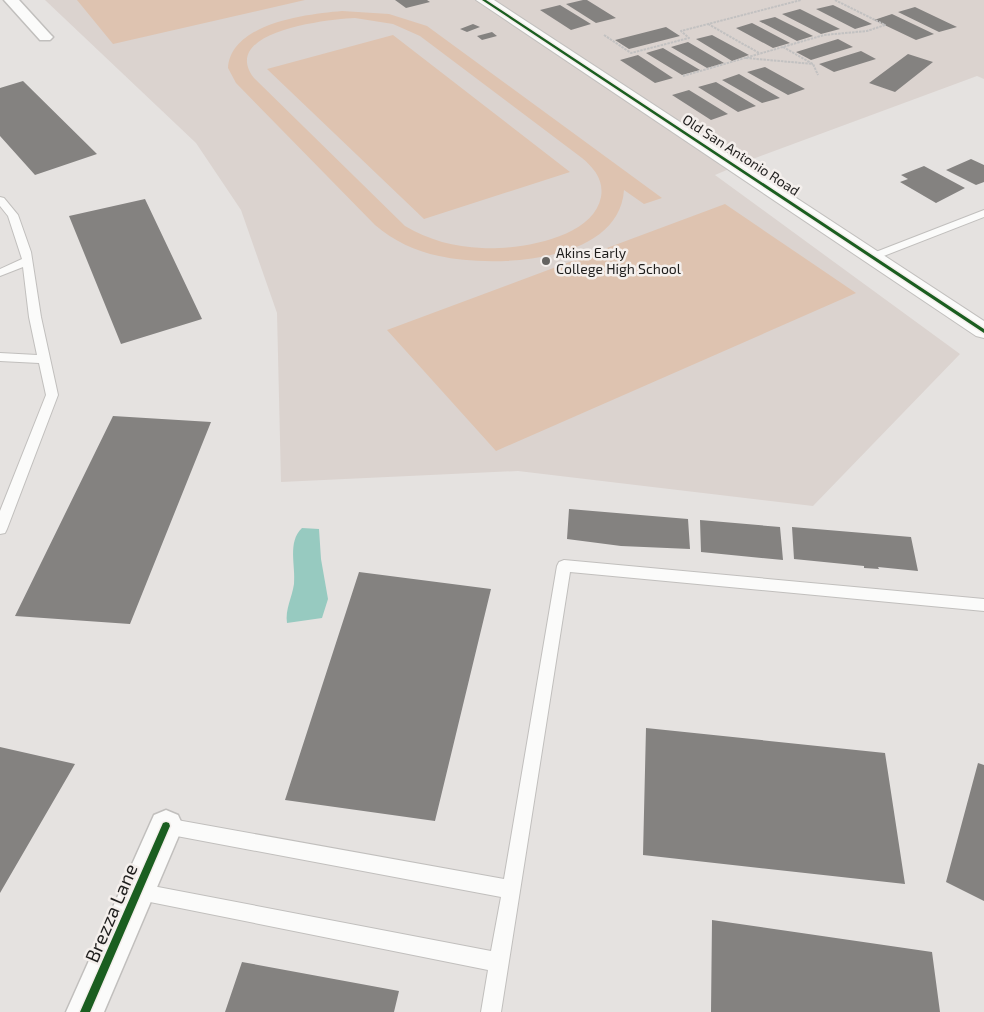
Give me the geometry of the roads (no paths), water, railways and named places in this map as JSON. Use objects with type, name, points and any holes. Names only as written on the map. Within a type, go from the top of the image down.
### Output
[{"type":"street","points":[[11,0],[45,37]]},
{"type":"street","name":"Old San Antonio Road","points":[[484,0],[984,331]]},
{"type":"street","name":"Brezza Lane","points":[[85,1012],[166,826]]},
{"type":"lane","points":[[0,200],[13,215],[26,252],[35,317],[52,395],[0,529]]},
{"type":"lane","points":[[872,256],[984,213]]},
{"type":"lane","points":[[0,273],[27,261]]},
{"type":"lane","points":[[0,357],[44,358]]},
{"type":"lane","points":[[491,1012],[564,566],[984,605]]},
{"type":"lane","points":[[166,826],[512,890]]},
{"type":"lane","points":[[137,892],[499,962]]},
{"type":"water","points":[[302,528],[319,529],[321,559],[328,599],[322,618],[287,623],[288,608],[294,584],[293,547],[297,534]]},
{"type":"place","name":"Akins Early College High School","points":[[546,261]]}]
